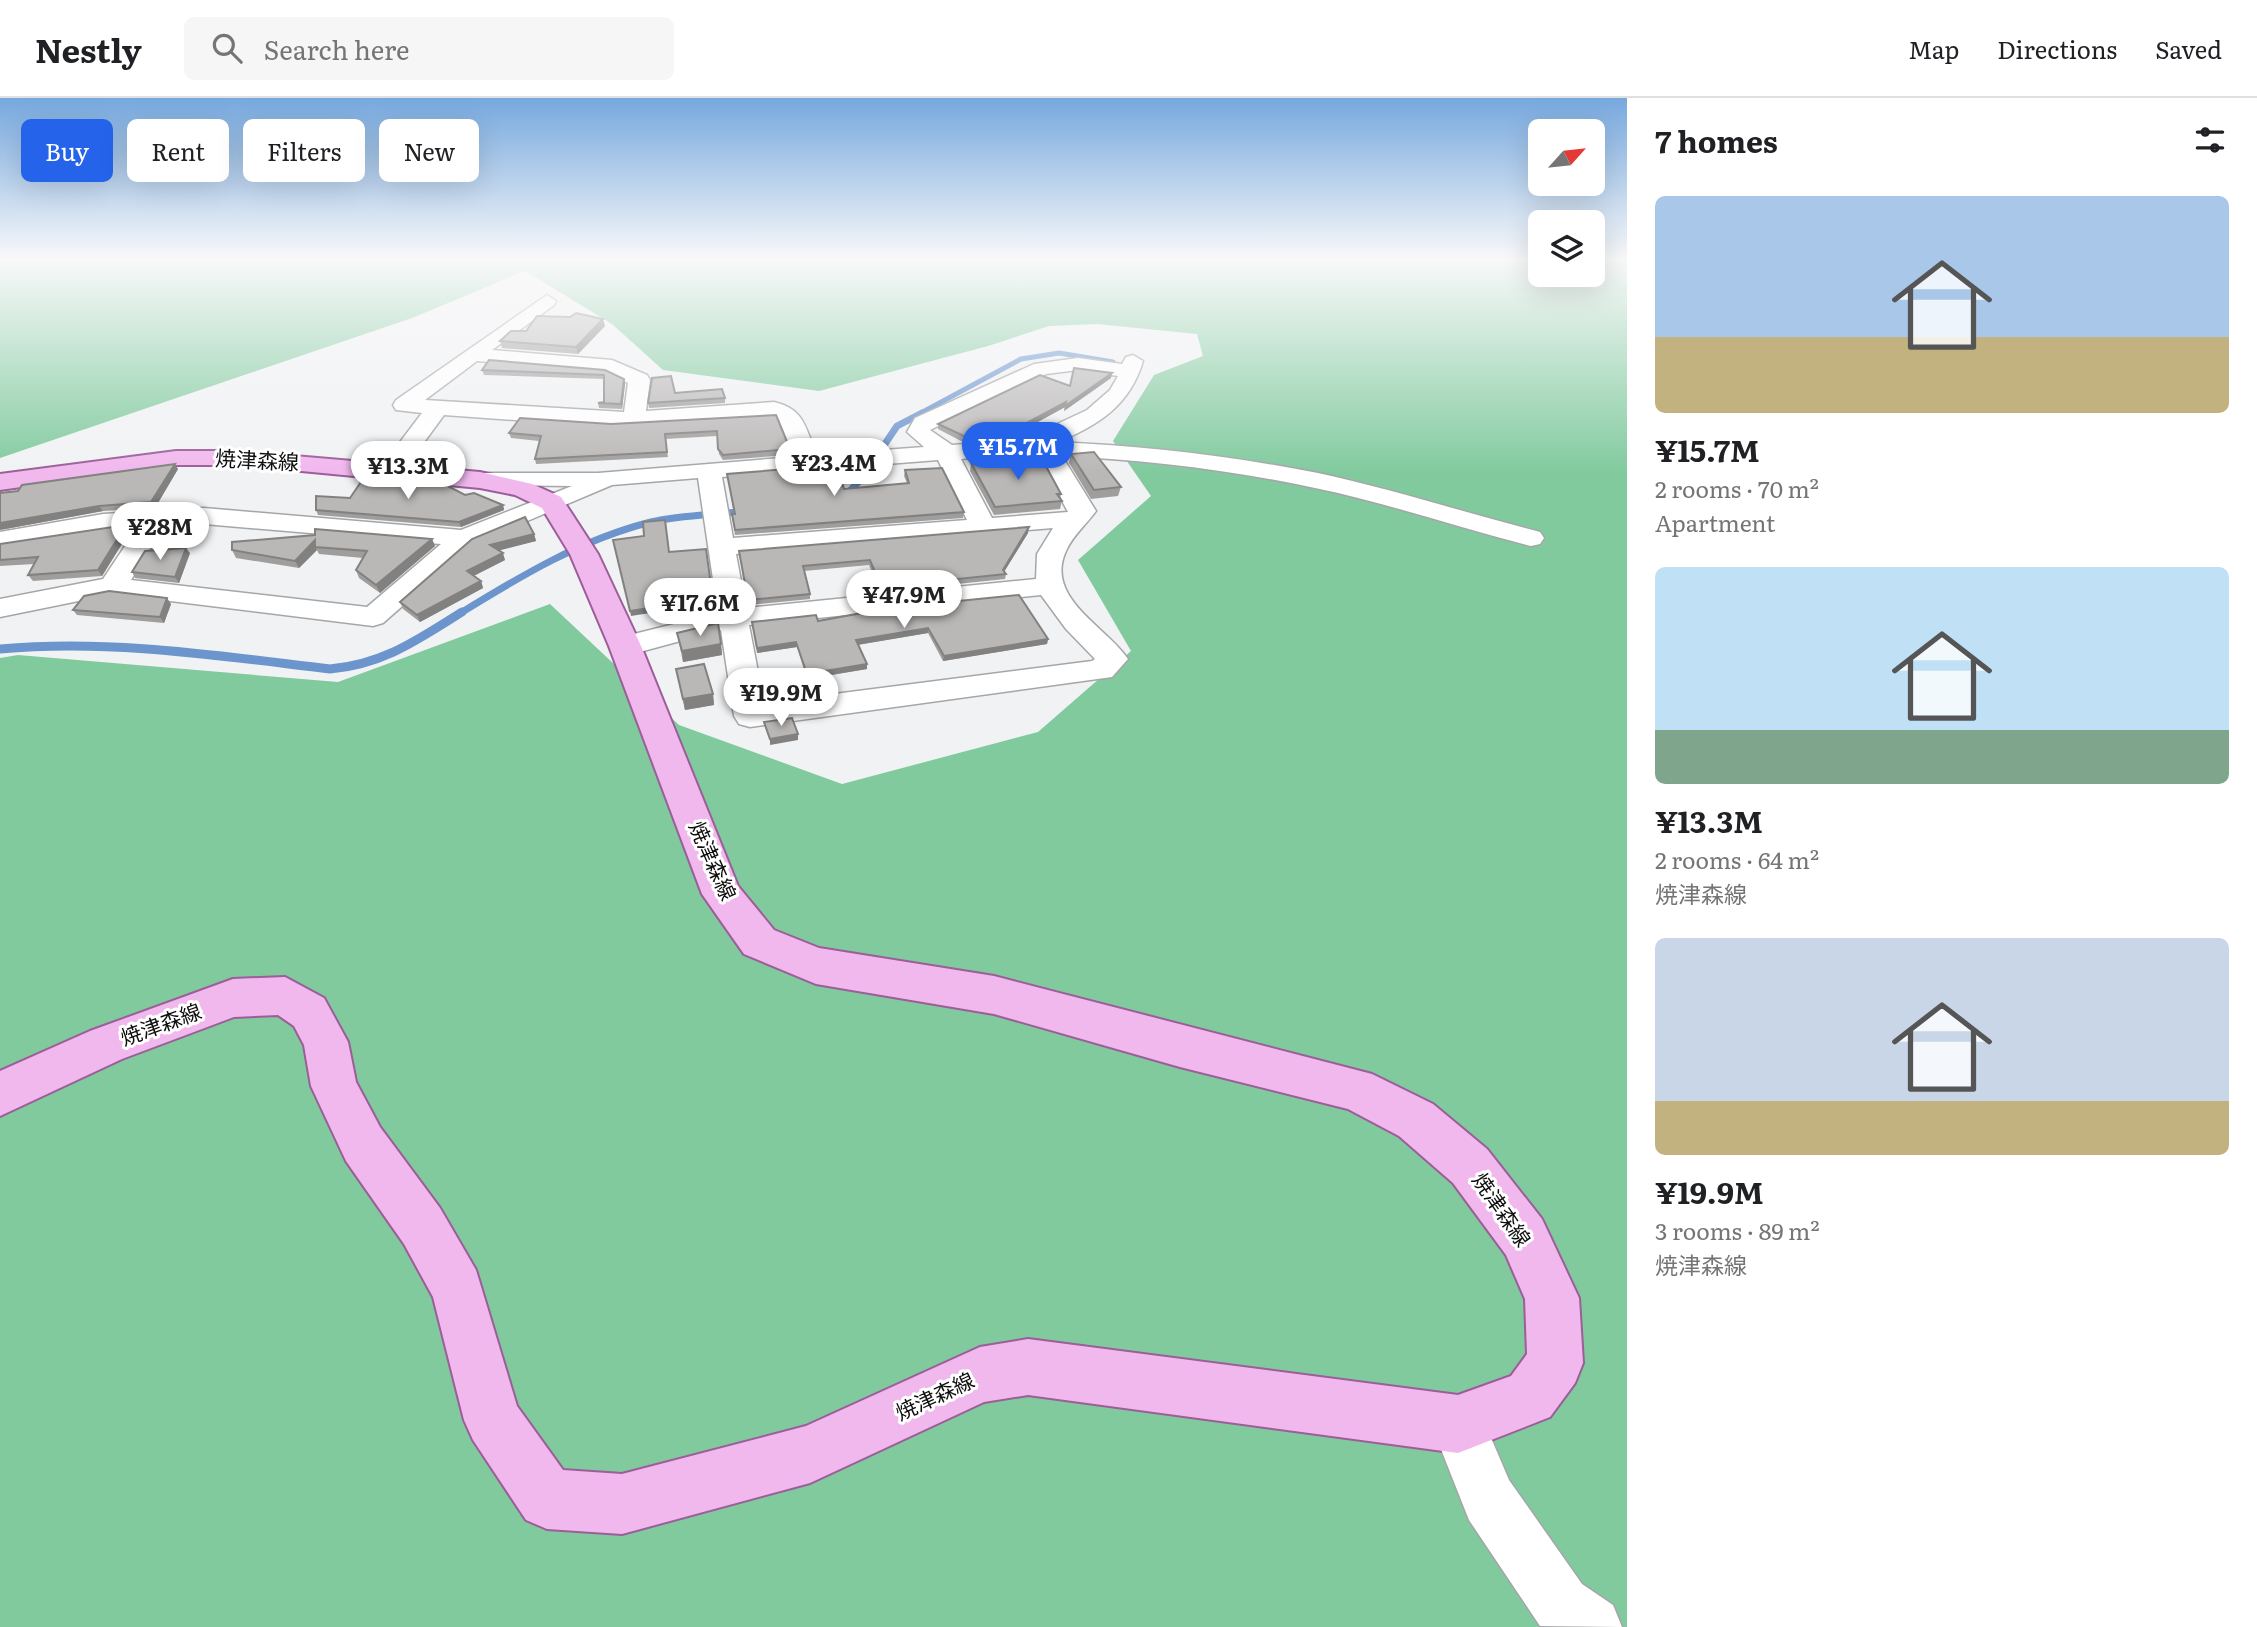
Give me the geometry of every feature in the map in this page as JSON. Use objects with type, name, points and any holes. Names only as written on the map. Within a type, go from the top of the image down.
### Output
[{"type":"main road","name":"焼津森線","points":[[0,482],[176,458],[237,458],[480,480],[523,489],[552,503],[579,548],[625,646],[722,894],[759,942],[816,966],[994,995],[1180,1047],[1356,1089],[1416,1119],[1470,1166],[1524,1237],[1552,1298],[1555,1363],[1530,1397],[1458,1424],[1028,1367],[980,1376],[810,1454],[622,1504],[547,1499],[493,1420],[457,1289],[422,1226],[363,1144],[334,1086],[326,1042],[309,1012],[285,996],[233,998],[106,1045],[0,1094]]},
{"type":"street","points":[[507,330],[404,405],[612,420],[784,411],[808,463]]},
{"type":"street","points":[[474,355],[612,366],[639,380],[634,419]]},
{"type":"street","points":[[984,527],[946,452],[918,432],[923,423],[1032,372],[1078,364],[1132,367],[1111,405],[1089,420],[1033,447]]},
{"type":"street","points":[[391,470],[438,407]]},
{"type":"street","points":[[709,471],[750,716],[1101,670],[1113,659],[1073,620],[1048,586],[1049,553],[1083,512],[1033,447]]},
{"type":"street","points":[[480,480],[607,478],[1033,447],[1146,453],[1205,460],[1381,496],[1531,538]]},
{"type":"street","points":[[0,608],[113,586],[373,617],[464,538],[607,478]]},
{"type":"street","points":[[0,540],[103,522],[157,517],[244,518],[464,538]]},
{"type":"street","points":[[113,586],[157,517]]},
{"type":"street","points":[[720,547],[1075,519]]},
{"type":"street","points":[[625,646],[733,618],[1048,586]]},
{"type":"street","points":[[1458,1424],[1489,1500],[1561,1605],[1591,1627]]},
{"type":"green space","points":[[0,330],[376,330],[0,458]]},
{"type":"green space","points":[[619,330],[1036,330],[988,346],[819,391],[663,370]]},
{"type":"green space","points":[[1161,330],[1627,330],[1627,1627],[0,1627],[0,658],[18,655],[338,682],[550,604],[679,725],[842,784],[1038,732],[1131,651],[1078,560],[1151,496],[1113,441],[1154,375],[1203,356],[1197,334]]},
{"type":"building","points":[[592,330],[576,347],[500,341],[511,331]]},
{"type":"building","points":[[489,360],[605,370],[624,379],[621,404],[598,403],[604,402],[604,375],[482,370]]},
{"type":"building","points":[[1074,368],[1112,373],[1065,406],[1066,402],[1008,433],[964,436],[938,424],[1040,375],[1070,386]]},
{"type":"building","points":[[671,376],[675,393],[722,389],[725,398],[648,403],[652,378]]},
{"type":"building","points":[[776,415],[790,449],[723,455],[718,449],[717,431],[665,434],[667,452],[535,459],[541,436],[509,433],[520,418],[611,424]]},
{"type":"building","points":[[1094,452],[1121,487],[1094,490],[1071,454]]},
{"type":"building","points":[[1041,457],[1061,494],[1057,494],[1062,501],[995,507],[971,463]]},
{"type":"building","points":[[175,464],[151,502],[99,506],[0,523],[0,493],[18,491],[22,485]]},
{"type":"building","points":[[836,465],[844,489],[909,483],[905,470],[942,468],[964,512],[735,530],[732,514],[735,514],[727,474]]},
{"type":"building","points":[[365,476],[440,482],[465,495],[474,493],[503,505],[459,522],[316,510],[316,496],[350,498]]},
{"type":"building","points":[[525,517],[534,534],[490,545],[503,553],[467,571],[481,581],[417,615],[400,602],[472,539]]},
{"type":"building","points":[[665,520],[669,552],[706,549],[714,606],[672,616],[668,605],[630,611],[613,540],[644,536],[643,522]]},
{"type":"building","points":[[126,525],[98,570],[28,575],[38,557],[0,560],[0,544]]},
{"type":"building","points":[[1029,527],[1003,570],[1006,574],[881,587],[870,560],[803,566],[810,594],[748,600],[739,551]]},
{"type":"building","points":[[315,529],[432,539],[376,585],[356,570],[367,551],[315,547],[315,540],[295,561],[232,550],[232,542],[315,535]]},
{"type":"building","points":[[186,548],[175,577],[132,572],[145,551]]},
{"type":"building","points":[[109,591],[167,598],[160,617],[73,610],[84,596]]},
{"type":"building","points":[[1019,595],[1048,639],[944,656],[928,628],[856,640],[867,664],[807,674],[796,642],[757,648],[752,622],[816,615],[818,621],[889,608]]},
{"type":"building","points":[[718,623],[721,644],[682,651],[677,633]]},
{"type":"building","points":[[704,664],[713,694],[683,699],[676,669]]},
{"type":"building","points":[[792,718],[798,734],[770,739],[764,722]]},
{"type":"waterway","points":[[919,414],[1021,359],[1059,353],[1113,362]]},
{"type":"waterway","points":[[847,494],[862,478],[897,426],[922,413]]},
{"type":"waterway","points":[[459,614],[552,560],[625,529],[687,516],[747,511]]},
{"type":"waterway","points":[[0,649],[83,646],[165,650],[330,669],[384,656],[415,641],[462,612]]}]
